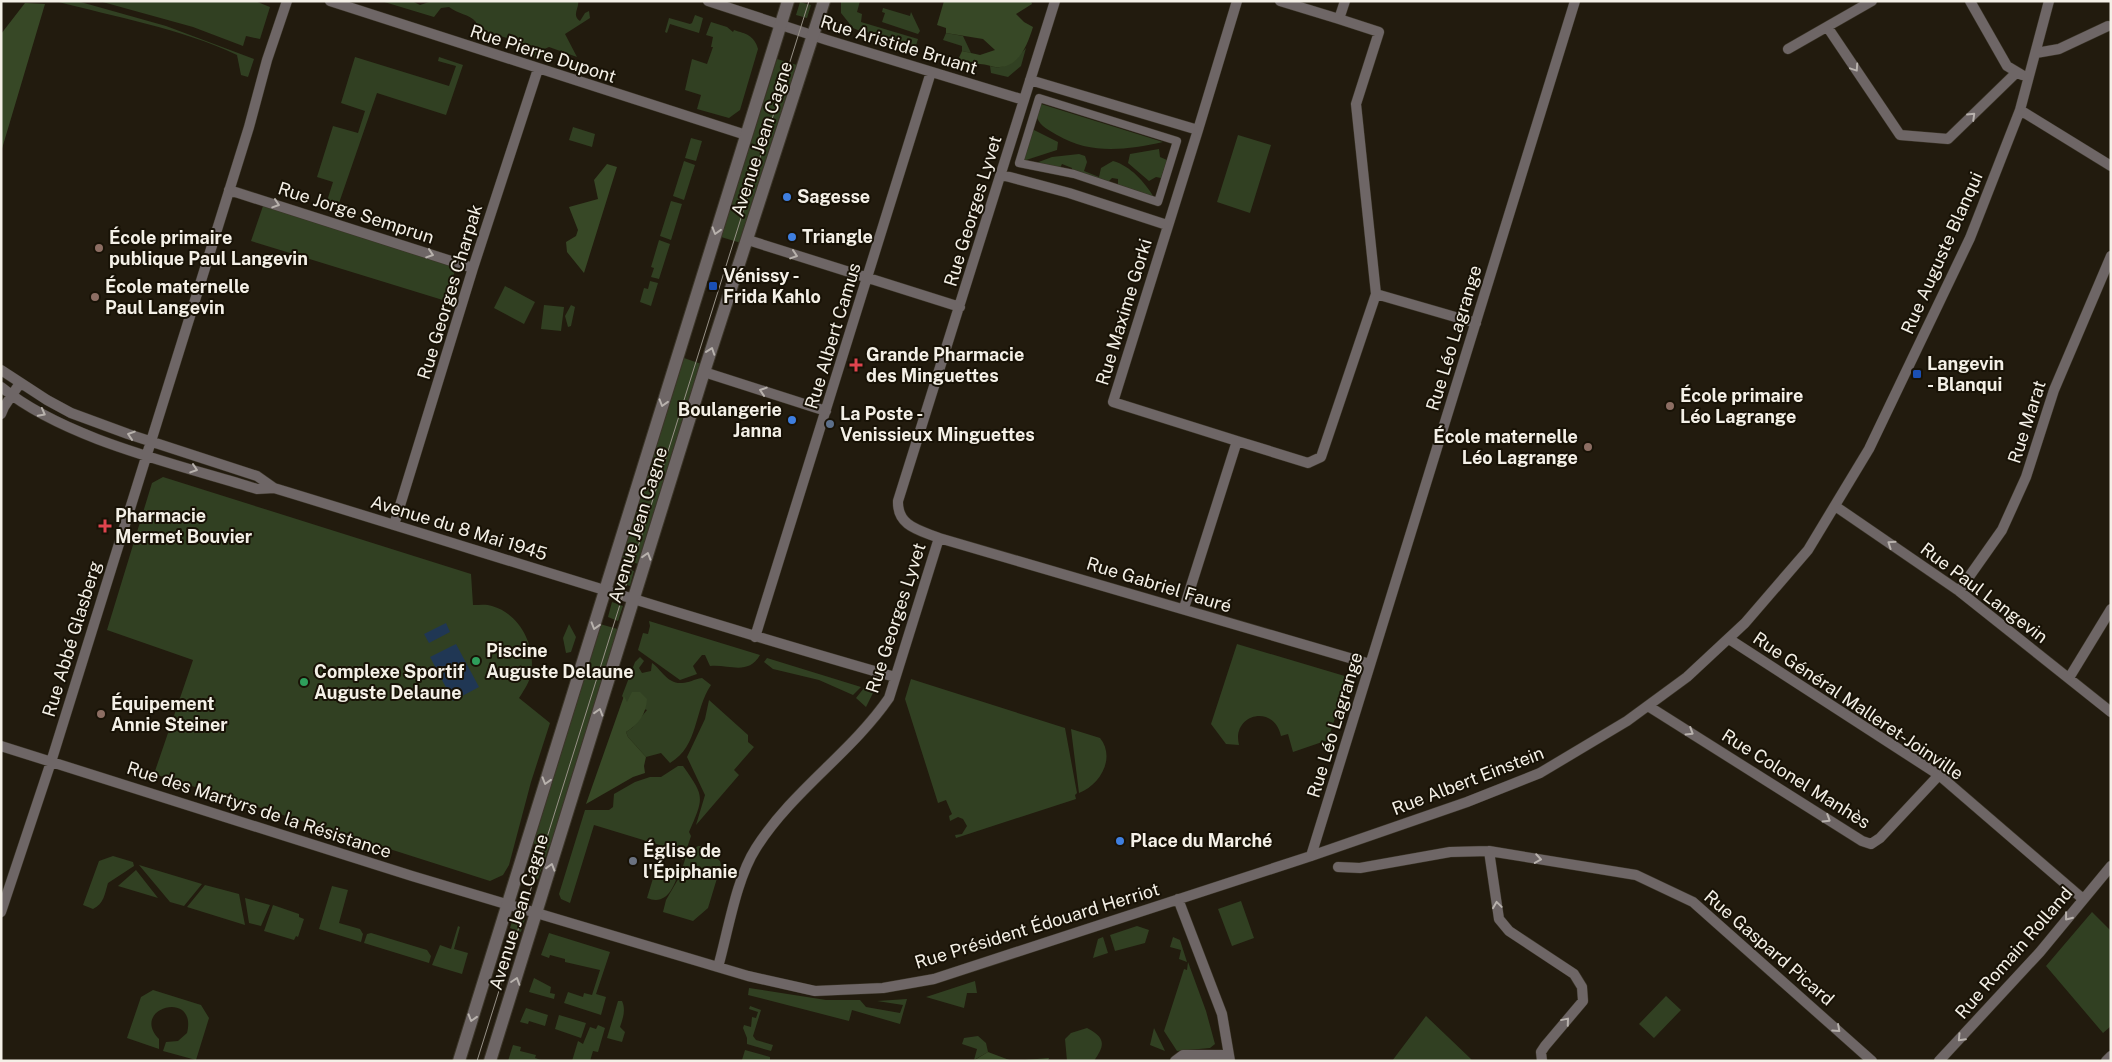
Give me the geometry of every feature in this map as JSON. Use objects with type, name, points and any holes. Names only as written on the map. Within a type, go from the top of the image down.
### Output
[{"type":"street","name":"Rue Abbé Glasberg","points":[[1,912],[51,762],[229,190],[267,60],[288,1]]},
{"type":"street","name":"Rue Pierre Dupont","points":[[330,1],[746,135]]},
{"type":"street","name":"Rue Aristide Bruant","points":[[708,1],[1024,100]]},
{"type":"street","name":"Avenue Jean Cagne","points":[[459,1061],[788,1]]},
{"type":"street","name":"Avenue Jean Cagne","points":[[490,1061],[704,372],[824,1]]},
{"type":"street","name":"Rue Georges Lyvet","points":[[718,967],[738,894],[755,849],[785,810],[844,753],[875,718],[889,698],[939,538],[904,522],[898,512],[898,501],[1002,175],[1055,1]]},
{"type":"street","name":"Rue Maxime Gorki","points":[[1237,1],[1113,402],[1237,440]]},
{"type":"street","points":[[1184,608],[1237,440],[1308,463],[1321,457],[1376,294],[1356,104],[1379,32],[1280,1]]},
{"type":"street","points":[[1339,19],[1345,1]]},
{"type":"street","name":"Rue Léo Lagrange","points":[[1311,856],[1575,1]]},
{"type":"street","points":[[1788,49],[1828,28],[1872,1]]},
{"type":"street","points":[[1970,1],[2008,66],[2029,80]]},
{"type":"street","name":"Rue Auguste Blanqui","points":[[1835,506],[1869,449],[1970,238],[2020,110],[2050,1]]},
{"type":"street","points":[[2036,53],[2059,49],[2108,26]]},
{"type":"street","points":[[1828,28],[1900,135],[1948,139],[2017,72]]},
{"type":"street","name":"Rue Georges Charpak","points":[[394,525],[473,268],[538,69]]},
{"type":"street","name":"Rue Albert Camus","points":[[755,638],[931,72]]},
{"type":"street","points":[[1030,80],[1198,130]]},
{"type":"street","points":[[1039,98],[1177,142],[1158,202],[1074,174],[1019,163],[1039,98]]},
{"type":"street","points":[[2020,110],[2111,166]]},
{"type":"street","name":"Rue Maxime Gorki","points":[[1002,175],[1069,193],[1167,225]]},
{"type":"street","name":"Rue Jorge Semprun","points":[[229,190],[473,268]]},
{"type":"street","points":[[748,240],[960,307]]},
{"type":"street","name":"Rue Marat","points":[[1960,591],[2002,530],[2022,486],[2054,390],[2111,256]]},
{"type":"street","points":[[1376,294],[1476,324]]},
{"type":"street","name":"Avenue du 8 Mai 1945","points":[[1,370],[72,413],[257,476],[274,488],[634,598],[755,638],[895,677]]},
{"type":"street","points":[[704,372],[826,411]]},
{"type":"street","points":[[1,414],[20,383]]},
{"type":"street","name":"Avenue du 8 Mai 1945","points":[[1,387],[11,395],[78,431],[146,456],[257,489],[274,488]]},
{"type":"street","name":"Rue Paul Langevin","points":[[1835,506],[1960,591],[2111,712]]},
{"type":"street","name":"Rue Albert Einstein","points":[[1311,856],[1467,802],[1540,773],[1648,706],[1687,677],[1729,639],[1808,550],[1835,506]]},
{"type":"street","name":"Rue Gabriel Fauré","points":[[939,538],[1184,608],[1370,664]]},
{"type":"street","points":[[2069,678],[2111,610]]},
{"type":"street","name":"Rue Général Malleret-Joinville","points":[[1729,639],[1939,775],[2083,899]]},
{"type":"street","name":"Rue Colonel Manhès","points":[[1648,706],[1862,841],[1871,844],[1880,838],[1939,775]]},
{"type":"street","name":"Rue des Martyrs de la Résistance","points":[[1,746],[537,913]]},
{"type":"street","points":[[1490,851],[1499,919],[1509,930],[1574,974],[1582,987],[1582,1000],[1544,1046],[1541,1052],[1542,1061]]},
{"type":"street","name":"Rue Gaspard Picard","points":[[1338,867],[1360,868],[1450,852],[1490,851],[1636,875],[1693,902],[1872,1061]]},
{"type":"street","name":"Rue Président Édouard Herriot","points":[[537,913],[718,967],[815,992],[883,988],[934,979],[1311,856]]},
{"type":"street","name":"Rue Romain Rolland","points":[[1939,1061],[2034,960],[2111,866]]},
{"type":"street","points":[[1175,1061],[1183,1055],[1229,1058],[1222,1014],[1178,899]]},
{"type":"green space","points":[[55,1],[77,1],[166,26],[254,59],[248,77],[241,75],[237,55],[193,37]]},
{"type":"green space","points":[[99,1],[255,1],[270,7],[260,39],[246,36],[243,46],[193,27]]},
{"type":"green space","points":[[381,1],[412,1],[420,5],[432,1],[578,1],[577,19],[580,21],[585,13],[589,11],[590,18],[565,34],[577,57],[549,47],[542,50],[549,53],[547,60],[546,55],[542,54],[540,59],[534,58],[536,47],[475,28],[476,22],[473,19],[449,7],[441,8],[434,17]]},
{"type":"green space","points":[[841,1],[860,1],[857,12],[862,14],[861,22],[918,39],[915,49],[912,48],[912,45],[898,43],[853,28],[841,13]]},
{"type":"green space","points":[[944,1],[1031,1],[1032,4],[1016,14],[1033,27],[1022,53],[1013,63],[1000,67],[957,62],[962,51],[980,55],[995,50],[983,39],[946,33],[946,28],[937,25]]},
{"type":"green space","points":[[800,2],[811,5],[807,18],[796,15]]},
{"type":"green space","points":[[25,3],[45,4],[1,152],[1,34]]},
{"type":"green space","points":[[883,8],[910,16],[911,12],[920,31],[918,34],[882,22],[885,13],[882,12]]},
{"type":"green space","points":[[695,15],[703,18],[699,33],[670,24],[667,33],[665,32],[669,18],[690,24]]},
{"type":"green space","points":[[711,22],[727,27],[733,32],[734,30],[749,36],[758,49],[740,110],[729,118],[697,109],[701,95],[685,90],[692,59],[707,64],[713,47],[711,47],[713,37],[706,35]]},
{"type":"green space","points":[[946,33],[963,36],[971,53],[962,51],[962,46],[943,40]]},
{"type":"green space","points":[[1026,48],[1021,66],[1008,77],[991,73],[990,66],[1001,67],[1010,63]]},
{"type":"green space","points":[[355,57],[449,86],[456,66],[438,61],[439,57],[463,65],[446,115],[377,93],[339,203],[327,201],[333,182],[317,177],[333,126],[358,133],[365,111],[341,103]]},
{"type":"green space","points":[[777,59],[797,65],[741,243],[721,237]]},
{"type":"green space","points":[[1041,104],[1163,142],[1122,149],[1083,146],[1057,135],[1041,124],[1037,118]]},
{"type":"green space","points":[[573,127],[595,134],[592,147],[569,140]]},
{"type":"green space","points":[[1032,129],[1058,142],[1057,150],[1023,161]]},
{"type":"green space","points":[[1238,135],[1271,145],[1250,213],[1217,202]]},
{"type":"green space","points":[[691,138],[702,141],[696,161],[685,158]]},
{"type":"green space","points":[[1159,149],[1160,157],[1167,160],[1161,178],[1156,177],[1149,181],[1128,163],[1130,154]]},
{"type":"green space","points":[[1079,154],[1085,156],[1087,162],[1084,171],[1099,177],[1101,168],[1113,161],[1120,163],[1136,175],[1154,197],[1118,186],[1118,179],[1112,178],[1108,182],[1072,171],[1072,168],[1062,164],[1060,168],[1036,163],[1052,157]]},
{"type":"green space","points":[[684,161],[695,165],[684,200],[673,196]]},
{"type":"green space","points":[[607,164],[617,167],[584,273],[567,252],[566,242],[576,236],[578,230],[569,207],[598,199],[594,180]]},
{"type":"green space","points":[[671,201],[682,204],[671,240],[660,236]]},
{"type":"green space","points":[[263,206],[456,267],[446,301],[251,241]]},
{"type":"green space","points":[[659,240],[670,244],[659,279],[651,277],[654,268],[651,267]]},
{"type":"green space","points":[[650,281],[658,283],[651,306],[640,302],[644,288],[648,289]]},
{"type":"green space","points":[[505,286],[535,302],[524,324],[494,308]]},
{"type":"green space","points":[[544,305],[564,307],[561,331],[541,329]]},
{"type":"green space","points":[[571,305],[575,307],[571,326],[568,327],[565,316]]},
{"type":"green space","points":[[684,358],[704,365],[641,565],[621,558]]},
{"type":"green space","name":"Complexe Sportif Auguste Delaune","points":[[163,477],[471,574],[473,605],[490,605],[502,610],[519,625],[529,645],[532,667],[530,678],[519,698],[550,723],[531,782],[509,865],[503,875],[490,881],[154,774],[193,660],[107,630],[152,483]]},
{"type":"green space","points":[[623,568],[634,571],[630,586],[618,582]]},
{"type":"green space","points":[[612,602],[623,606],[618,621],[608,617]]},
{"type":"green space","points":[[649,621],[760,655],[750,665],[738,668],[710,666],[705,655],[702,655],[693,666],[697,674],[680,680],[638,650],[643,633],[648,634]]},
{"type":"green space","points":[[569,624],[576,637],[571,652],[566,653],[563,638]]},
{"type":"green space","points":[[600,624],[621,630],[552,848],[549,847],[538,879],[527,875],[536,844],[532,843]]},
{"type":"green space","points":[[1237,644],[1348,677],[1328,740],[1293,752],[1288,734],[1281,736],[1277,726],[1270,719],[1263,716],[1254,716],[1241,726],[1238,734],[1239,745],[1226,744],[1211,724]]},
{"type":"green space","points":[[640,657],[644,661],[639,668],[642,673],[651,671],[652,663],[665,676],[677,683],[685,683],[702,678],[711,685],[686,747],[670,763],[661,753],[646,757],[628,737],[626,732],[632,728],[647,710],[627,703],[622,696],[635,662]]},
{"type":"green space","points":[[767,658],[861,687],[853,695],[819,680],[773,669],[764,662]]},
{"type":"green space","points":[[911,679],[1065,728],[1077,793],[1075,795],[1076,799],[956,838],[955,835],[962,834],[967,826],[963,819],[958,817],[950,821],[949,816],[952,814],[946,800],[938,803],[905,699]]},
{"type":"green space","points":[[864,688],[874,691],[866,707],[856,698]]},
{"type":"green space","points":[[632,692],[640,692],[647,699],[641,718],[635,726],[626,732],[628,737],[646,757],[645,773],[633,777],[586,804],[624,696],[627,702]]},
{"type":"green space","points":[[709,700],[748,735],[748,742],[754,747],[734,770],[739,775],[696,825],[705,795],[687,757],[705,719]]},
{"type":"green space","points":[[1071,729],[1100,738],[1105,746],[1106,754],[1106,762],[1099,777],[1087,789],[1079,793]]},
{"type":"green space","points":[[678,766],[683,766],[690,776],[699,791],[700,798],[689,832],[691,836],[683,860],[673,853],[665,857],[660,855],[663,846],[594,825],[570,903],[561,899],[559,894],[585,810],[609,810],[613,807],[614,794],[635,782],[650,777],[661,777]]},
{"type":"green space","points":[[698,846],[702,846],[720,861],[721,865],[708,908],[693,921],[663,912],[666,900],[680,876],[686,856]]},
{"type":"green space","points":[[113,856],[133,862],[134,866],[108,883],[104,898],[97,907],[93,909],[83,905],[99,861]]},
{"type":"green space","points":[[658,862],[664,864],[668,871],[679,871],[669,894],[654,900],[647,898]]},
{"type":"green space","points":[[139,865],[202,884],[184,906],[170,902]]},
{"type":"green space","points":[[136,870],[158,898],[118,886]]},
{"type":"green space","points":[[205,885],[239,894],[245,925],[187,907]]},
{"type":"green space","points":[[332,886],[348,890],[339,923],[360,929],[363,934],[361,942],[319,929]]},
{"type":"green space","points":[[245,898],[270,905],[261,926],[249,923]]},
{"type":"green space","points":[[1241,901],[1254,938],[1232,946],[1218,909]]},
{"type":"green space","points":[[273,905],[299,914],[299,917],[304,919],[298,937],[296,936],[294,940],[264,931]]},
{"type":"green space","points":[[2092,912],[2111,931],[2111,1026],[2103,1033],[2046,966]]},
{"type":"green space","points":[[514,915],[525,919],[521,932],[510,928]]},
{"type":"green space","points":[[458,926],[460,927],[454,949],[468,953],[462,974],[432,965],[440,945],[451,949]]},
{"type":"green space","points":[[1137,926],[1149,930],[1145,943],[1115,951],[1110,935]]},
{"type":"green space","points":[[371,933],[427,950],[431,956],[429,963],[364,943],[367,934]]},
{"type":"green space","points":[[549,933],[610,952],[596,994],[606,997],[601,1015],[564,1003],[568,992],[583,997],[584,993],[592,995],[600,970],[565,962],[565,959],[550,955],[549,958],[541,955]]},
{"type":"green space","points":[[1103,937],[1108,953],[1093,958],[1098,939]]},
{"type":"green space","points":[[1173,937],[1180,940],[1187,962],[1179,959],[1181,950],[1170,947]]},
{"type":"green space","points":[[1188,962],[1206,1011],[1215,1044],[1210,1048],[1177,1051],[1164,1031],[1184,969],[1187,970]]},
{"type":"green space","points":[[534,978],[551,987],[550,993],[555,994],[554,999],[529,992]]},
{"type":"green space","points":[[975,981],[977,993],[967,993],[964,1008],[926,997]]},
{"type":"green space","points":[[749,988],[826,1000],[860,1000],[866,1007],[900,1013],[903,1005],[877,1001],[907,999],[900,1024],[852,1010],[849,1021],[748,995]]},
{"type":"green space","points":[[153,990],[201,1005],[209,1018],[196,1060],[163,1051],[166,1042],[178,1041],[187,1033],[188,1019],[183,1011],[175,1007],[166,1008],[158,1012],[152,1019],[152,1028],[159,1039],[159,1049],[127,1038],[141,997]]},
{"type":"green space","points":[[1666,996],[1681,1010],[1654,1038],[1639,1024]]},
{"type":"green space","points":[[618,1001],[622,1001],[624,1008],[620,1027],[625,1032],[622,1042],[607,1038]]},
{"type":"green space","points":[[750,1006],[761,1010],[753,1036],[756,1040],[773,1045],[771,1051],[747,1044],[744,1025],[751,1027],[752,1017],[756,1018],[758,1012],[749,1009]]},
{"type":"green space","points":[[526,1008],[548,1015],[545,1026],[529,1021],[528,1024],[520,1022]]},
{"type":"green space","points":[[559,1015],[586,1023],[581,1038],[555,1029]]},
{"type":"green space","points":[[1426,1016],[1471,1059],[1472,1061],[1392,1061]]},
{"type":"green space","points":[[598,1025],[605,1028],[598,1052],[593,1051],[590,1061],[572,1061],[578,1041],[583,1044],[590,1027],[596,1029]]},
{"type":"green space","points":[[1087,1028],[1098,1035],[1102,1042],[1098,1055],[1094,1061],[1067,1061],[1065,1039],[1071,1033]]},
{"type":"green space","points":[[1154,1028],[1165,1051],[1150,1045]]},
{"type":"green space","points":[[978,1036],[986,1043],[988,1052],[974,1060],[977,1049],[962,1044],[964,1038]]},
{"type":"green space","points":[[513,1045],[521,1047],[520,1051],[536,1055],[535,1058],[544,1061],[508,1061]]},
{"type":"green space","points":[[745,1050],[770,1057],[770,1060],[742,1060]]},
{"type":"green space","points":[[988,1052],[1012,1061],[973,1061]]},
{"type":"green space","points":[[1049,1058],[1048,1061],[1012,1061]]},
{"type":"water","points":[[446,623],[450,632],[429,643],[424,634]]},
{"type":"water","points":[[456,644],[479,687],[453,701],[430,657]]},
{"type":"tram line","points":[[477,1061],[809,1]]},
{"type":"place","name":"Sagesse","points":[[787,197]]},
{"type":"place","name":"Triangle","points":[[792,237]]},
{"type":"place","name":"École primaire publique Paul Langevin","points":[[99,248]]},
{"type":"place","name":"Vénissy - Frida Kahlo","points":[[713,286]]},
{"type":"place","name":"École maternelle Paul Langevin","points":[[95,297]]},
{"type":"place","name":"Grande Pharmacie des Minguettes","points":[[856,365]]},
{"type":"place","name":"Langevin - Blanqui","points":[[1917,374]]},
{"type":"place","name":"École primaire Léo Lagrange","points":[[1670,406]]},
{"type":"place","name":"Boulangerie Janna","points":[[792,420]]},
{"type":"place","name":"La Poste - Venissieux Minguettes","points":[[830,424]]},
{"type":"place","name":"École maternelle Léo Lagrange","points":[[1588,447]]},
{"type":"place","name":"Pharmacie Mermet Bouvier","points":[[105,526]]},
{"type":"place","name":"Piscine Auguste Delaune","points":[[476,661]]},
{"type":"place","name":"Complexe Sportif Auguste Delaune","points":[[304,682]]},
{"type":"place","name":"Équipement Annie Steiner","points":[[101,714]]},
{"type":"place","name":"Place du Marché","points":[[1120,841]]},
{"type":"place","name":"Église de l'Épiphanie","points":[[633,861]]}]
